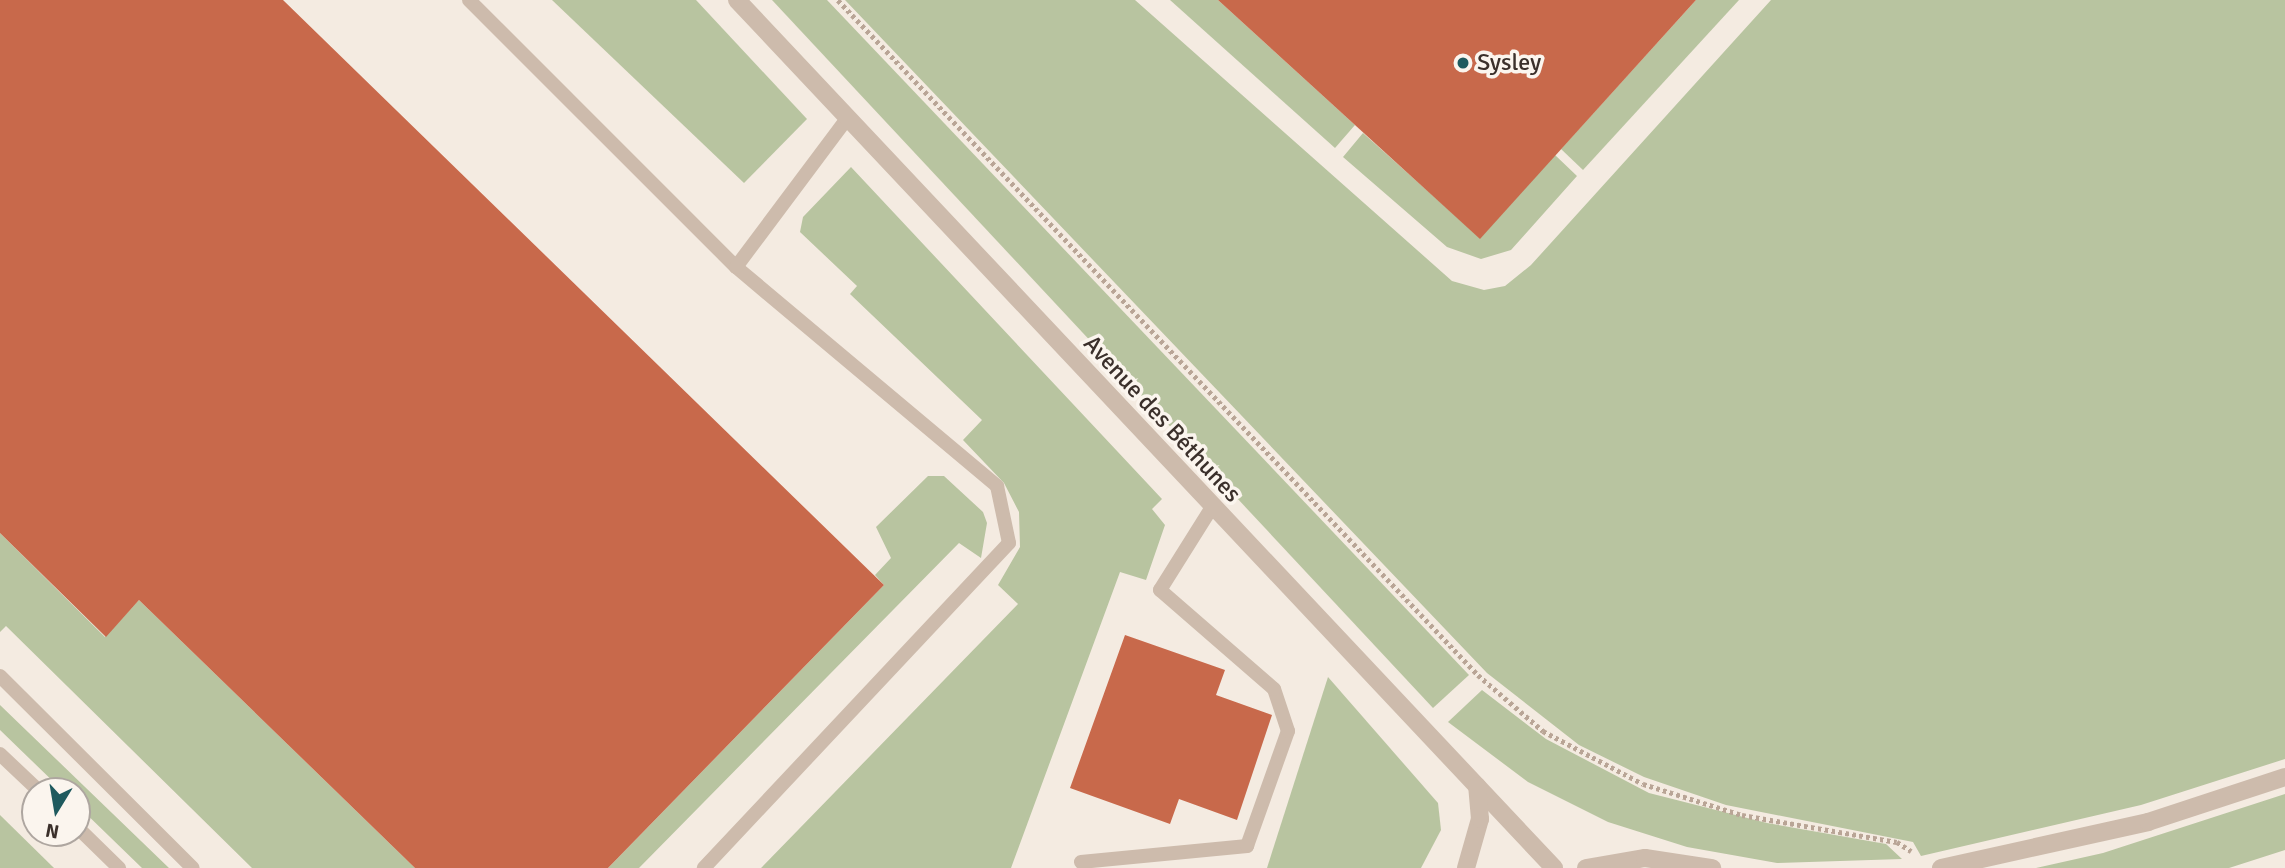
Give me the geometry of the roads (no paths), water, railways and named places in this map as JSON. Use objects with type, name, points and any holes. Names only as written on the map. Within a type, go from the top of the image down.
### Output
[{"type":"street","name":"Avenue des Béthunes","points":[[737,0],[846,120],[1554,868]]},
{"type":"street","points":[[1941,868],[2148,822],[2285,777]]},
{"type":"street","points":[[1466,868],[1480,819],[1477,786]]},
{"type":"street","points":[[1586,868],[1645,858],[1712,868]]},
{"type":"lane","points":[[469,0],[736,267],[997,486],[1009,543],[704,868]]},
{"type":"lane","points":[[736,267],[846,120]]},
{"type":"lane","points":[[1082,862],[1247,846],[1288,731],[1274,689],[1160,590],[1212,507]]},
{"type":"lane","points":[[0,676],[193,868]]},
{"type":"lane","points":[[0,754],[24,777]]},
{"type":"lane","points":[[91,840],[120,868]]},
{"type":"place","name":"Sysley","points":[[1463,63]]}]
